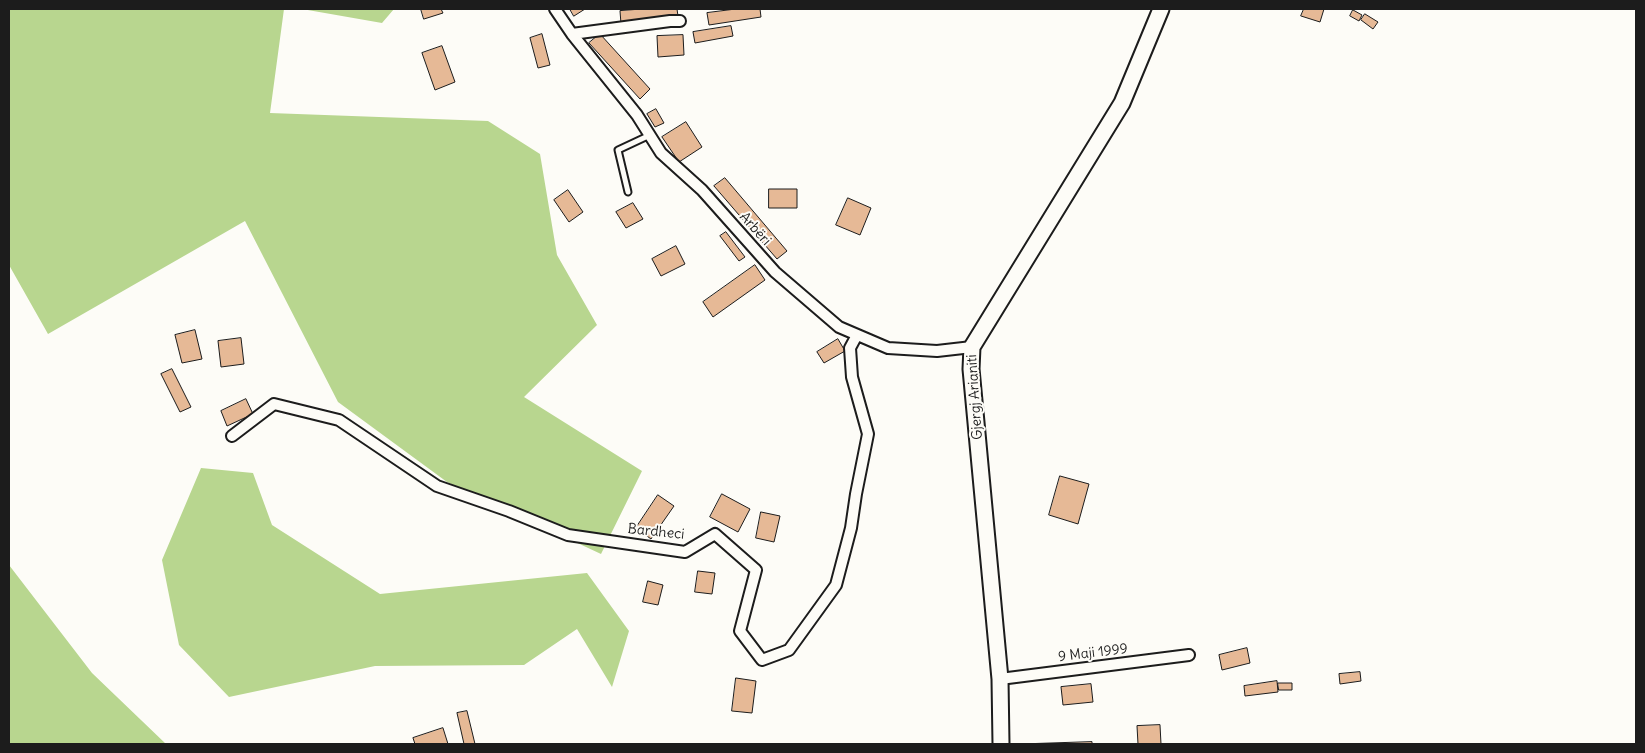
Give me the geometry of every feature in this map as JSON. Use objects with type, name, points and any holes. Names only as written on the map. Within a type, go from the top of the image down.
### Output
[{"type":"main road","name":"Gjergj Arianiti","points":[[1001,744],[1000,679],[971,369],[972,347],[1122,103],[1161,9]]},
{"type":"street","name":"Arbëri","points":[[556,9],[572,34],[637,115],[661,153],[702,190],[775,272],[839,327],[888,348],[937,351],[972,347]]},
{"type":"street","points":[[572,34],[680,21]]},
{"type":"street","name":"Bardheci","points":[[232,436],[274,404],[339,420],[437,486],[509,511],[568,535],[685,552],[715,534],[756,570],[740,631],[762,660],[789,650],[836,585],[851,528],[868,434],[852,377],[850,348],[857,335]]},
{"type":"street","name":"9 Maji 1999","points":[[1000,679],[1189,655]]},
{"type":"lane","points":[[628,192],[618,150],[650,135]]},
{"type":"green space","points":[[9,9],[284,9],[270,113],[488,121],[540,154],[557,255],[597,325],[524,397],[642,471],[601,554],[447,482],[338,402],[245,221],[48,334],[9,265]]},
{"type":"green space","points":[[302,9],[394,9],[382,23]]},
{"type":"green space","points":[[201,468],[253,473],[272,525],[380,594],[587,573],[629,631],[612,687],[577,629],[524,665],[375,666],[229,697],[179,645],[162,560]]},
{"type":"green space","points":[[9,565],[92,673],[166,744],[9,744]]},
{"type":"building","points":[[421,9],[441,9],[443,13],[424,19]]},
{"type":"building","points":[[570,9],[585,9],[574,16]]},
{"type":"building","points":[[677,9],[678,16],[621,24],[620,11]]},
{"type":"building","points":[[736,9],[760,9],[761,17],[709,25],[707,13]]},
{"type":"building","points":[[1304,9],[1324,9],[1320,22],[1301,16]]},
{"type":"building","points":[[1353,10],[1362,15],[1359,21],[1350,16]]},
{"type":"building","points":[[1365,14],[1378,22],[1373,29],[1361,20]]},
{"type":"building","points":[[731,26],[733,36],[695,43],[693,32]]},
{"type":"building","points":[[542,34],[550,65],[538,68],[530,38]]},
{"type":"building","points":[[600,34],[650,89],[640,99],[589,43]]},
{"type":"building","points":[[683,35],[684,55],[658,57],[657,36]]},
{"type":"building","points":[[442,46],[455,82],[435,90],[422,53]]},
{"type":"building","points":[[656,109],[664,123],[655,127],[647,114]]},
{"type":"building","points":[[686,122],[702,147],[679,162],[662,137]]},
{"type":"building","points":[[725,178],[787,251],[777,259],[714,186]]},
{"type":"building","points":[[769,189],[797,189],[797,208],[769,208]]},
{"type":"building","points":[[568,190],[583,212],[569,222],[554,200]]},
{"type":"building","points":[[848,198],[871,208],[860,235],[836,225]]},
{"type":"building","points":[[633,203],[643,219],[626,228],[616,212]]},
{"type":"building","points":[[726,232],[745,257],[739,261],[720,236]]},
{"type":"building","points":[[676,246],[685,264],[661,276],[652,259]]},
{"type":"building","points":[[755,265],[765,280],[713,317],[703,302]]},
{"type":"building","points":[[195,330],[202,359],[182,363],[175,335]]},
{"type":"building","points":[[241,338],[244,364],[221,367],[218,341]]},
{"type":"building","points":[[838,339],[845,351],[824,363],[817,352]]},
{"type":"building","points":[[172,369],[191,407],[180,412],[161,374]]},
{"type":"building","points":[[246,399],[253,414],[227,426],[221,411]]},
{"type":"building","points":[[1060,476],[1089,484],[1078,524],[1049,515]]},
{"type":"building","points":[[722,494],[750,509],[738,532],[710,517]]},
{"type":"building","points":[[658,495],[674,506],[651,539],[636,528]]},
{"type":"building","points":[[761,512],[780,516],[774,542],[756,538]]},
{"type":"building","points":[[698,571],[715,573],[712,594],[695,592]]},
{"type":"building","points":[[648,581],[663,585],[658,605],[643,602]]},
{"type":"building","points":[[1247,648],[1250,663],[1222,670],[1219,655]]},
{"type":"building","points":[[1360,672],[1361,681],[1340,684],[1339,674]]},
{"type":"building","points":[[736,678],[756,681],[752,713],[732,711]]},
{"type":"building","points":[[1277,681],[1278,692],[1245,696],[1244,686]]},
{"type":"building","points":[[1278,683],[1292,683],[1292,690],[1279,690]]},
{"type":"building","points":[[1091,684],[1093,702],[1063,705],[1061,687]]},
{"type":"building","points":[[467,711],[475,744],[464,744],[457,713]]},
{"type":"building","points":[[1160,725],[1161,744],[1138,744],[1137,726]]},
{"type":"building","points":[[443,728],[448,744],[415,744],[413,738]]},
{"type":"building","points":[[1092,742],[1092,744],[1021,744]]}]
